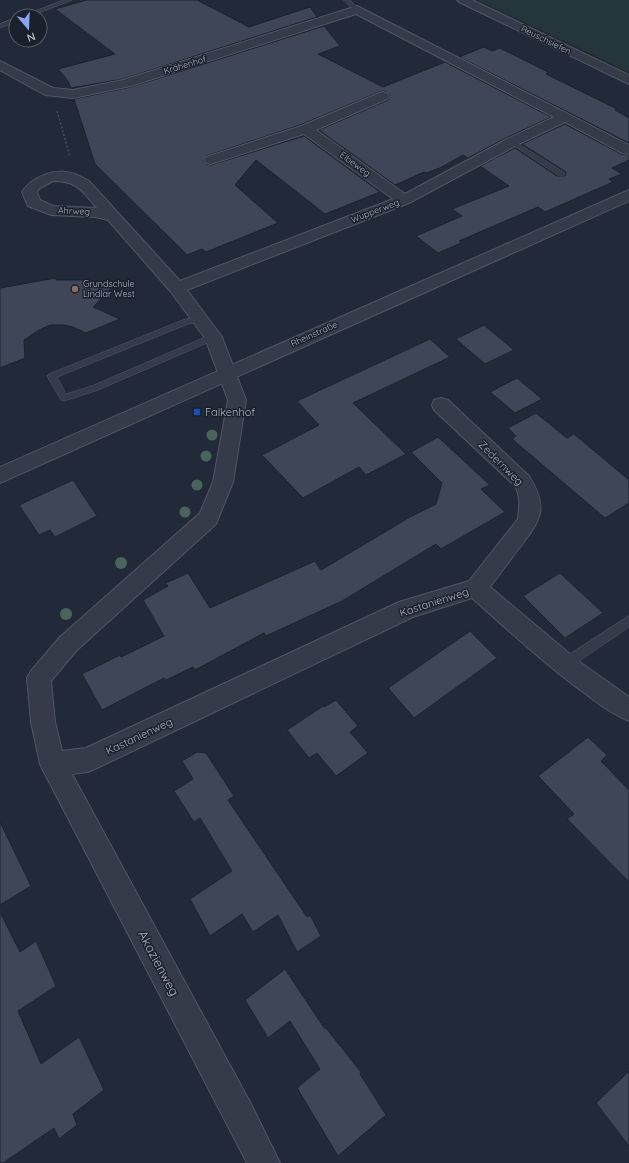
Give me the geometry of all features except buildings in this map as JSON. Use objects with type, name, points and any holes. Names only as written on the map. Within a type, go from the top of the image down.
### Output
[{"type":"street","name":"Reuschsiefen","points":[[463,0],[629,80]]},
{"type":"street","points":[[357,10],[627,150]]},
{"type":"street","name":"Krähenhof","points":[[0,65],[50,92],[72,94],[126,83],[357,10]]},
{"type":"street","points":[[211,160],[306,129],[382,96]]},
{"type":"street","name":"Wupperweg","points":[[177,288],[404,200],[512,142],[565,117]]},
{"type":"street","name":"Elbeweg","points":[[306,129],[404,200]]},
{"type":"street","name":"Ahrweg","points":[[114,217],[96,212],[51,210],[33,203],[29,192],[35,185],[50,178],[70,177],[84,184],[114,217],[177,288],[213,337],[227,372]]},
{"type":"street","name":"Rheinstraße","points":[[0,475],[227,372],[629,195]]},
{"type":"street","points":[[53,764],[42,722],[39,678],[68,644],[209,518],[224,482],[237,400],[227,372]]},
{"type":"street","name":"Zedernweg","points":[[441,405],[522,481],[528,491],[530,506],[528,521],[476,588]]},
{"type":"street","name":"Kastanienweg","points":[[53,764],[88,760],[407,609],[476,588],[544,648],[613,700],[629,710]]},
{"type":"street","name":"Akazienweg","points":[[53,764],[264,1163]]},
{"type":"lane","points":[[48,8],[69,0]]},
{"type":"lane","points":[[347,0],[357,10]]},
{"type":"lane","points":[[512,142],[561,173]]},
{"type":"lane","points":[[199,319],[186,322],[52,376],[64,398],[95,388],[213,337]]},
{"type":"lane","points":[[565,664],[629,621]]},
{"type":"path","points":[[50,92],[73,169],[70,177]]},
{"type":"shaded area","points":[[478,0],[629,0],[629,72]]},
{"type":"place","name":"Grundschule Lindlar West","points":[[75,289]]},
{"type":"place","name":"Falkenhof","points":[[197,412]]}]
